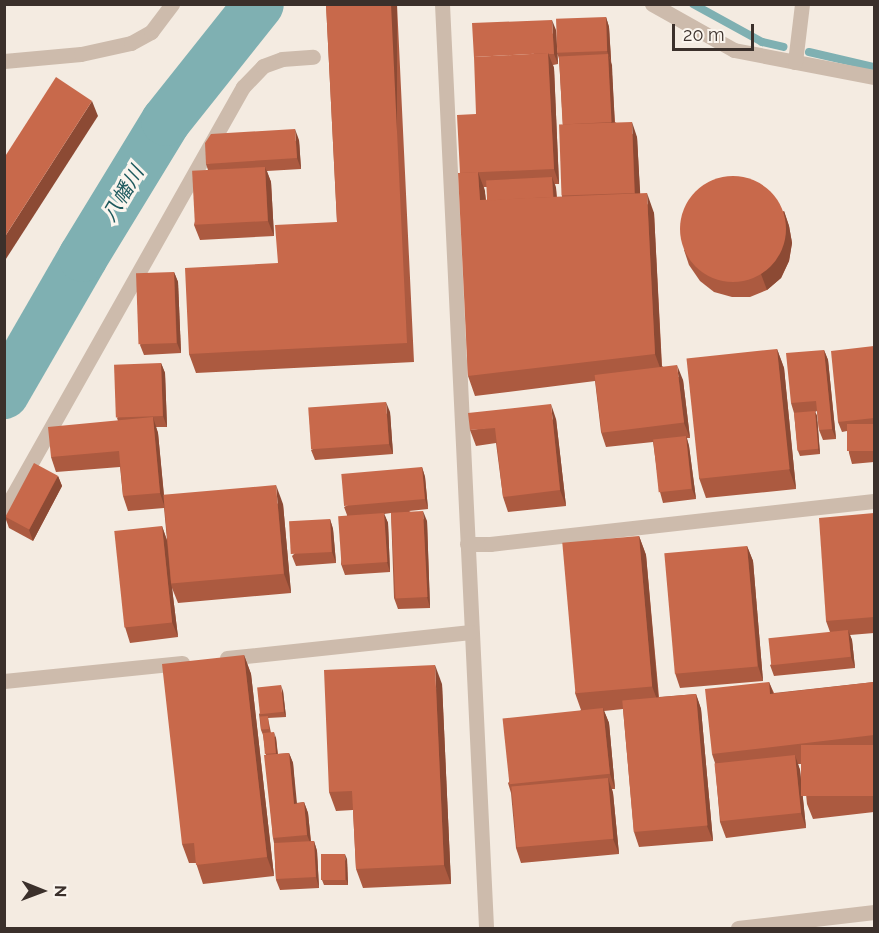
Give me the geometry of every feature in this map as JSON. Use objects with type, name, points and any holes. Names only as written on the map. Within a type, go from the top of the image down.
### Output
[{"type":"street","points":[[4,61],[81,54],[131,43],[151,32],[172,4]]},
{"type":"street","points":[[442,4],[486,928]]},
{"type":"street","points":[[652,4],[734,50],[874,77]]},
{"type":"street","points":[[795,62],[802,4]]},
{"type":"street","points":[[4,511],[243,87],[263,66],[282,59],[313,57]]},
{"type":"street","points":[[467,544],[490,544],[874,501]]},
{"type":"street","points":[[4,681],[471,632]]},
{"type":"street","points":[[738,928],[874,912]]},
{"type":"building","points":[[326,4],[391,4],[407,343],[189,354],[185,268],[278,263],[275,225],[337,222]]},
{"type":"building","points":[[606,17],[607,51],[557,53],[556,19]]},
{"type":"building","points":[[552,20],[554,54],[474,58],[472,23]]},
{"type":"building","points":[[548,53],[554,169],[460,173],[457,115],[476,114],[474,57]]},
{"type":"building","points":[[608,54],[612,122],[563,124],[559,57]]},
{"type":"building","points":[[56,77],[92,101],[4,238],[4,158]]},
{"type":"building","points":[[632,122],[634,193],[562,196],[559,125]]},
{"type":"building","points":[[295,129],[297,158],[206,164],[205,143],[211,134]]},
{"type":"building","points":[[265,167],[268,221],[195,225],[192,171]]},
{"type":"building","points":[[478,172],[480,200],[647,193],[655,354],[468,376],[458,173]]},
{"type":"building","points":[[733,176],[753,180],[771,191],[782,209],[786,229],[782,249],[771,267],[753,278],[733,282],[713,278],[695,267],[684,249],[680,229],[684,209],[695,191],[713,180]]},
{"type":"building","points":[[552,177],[553,197],[487,200],[486,180]]},
{"type":"building","points":[[174,272],[176,343],[139,344],[136,273]]},
{"type":"building","points":[[874,346],[874,418],[838,422],[831,351]]},
{"type":"building","points":[[777,349],[790,469],[699,479],[686,359]]},
{"type":"building","points":[[824,350],[832,429],[819,430],[816,401],[791,403],[786,353]]},
{"type":"building","points":[[161,363],[163,416],[116,418],[114,365]]},
{"type":"building","points":[[677,365],[684,423],[602,433],[595,375]]},
{"type":"building","points":[[386,402],[389,444],[311,449],[308,407]]},
{"type":"building","points":[[551,404],[560,490],[503,497],[495,428],[470,430],[468,413]]},
{"type":"building","points":[[815,411],[818,449],[797,451],[794,413]]},
{"type":"building","points":[[153,417],[160,493],[123,496],[119,451],[51,457],[48,427]]},
{"type":"building","points":[[847,424],[874,424],[874,451],[847,451]]},
{"type":"building","points":[[686,436],[692,489],[659,492],[653,439]]},
{"type":"building","points":[[34,463],[58,476],[29,530],[5,517]]},
{"type":"building","points":[[422,467],[425,499],[344,506],[341,474]]},
{"type":"building","points":[[276,485],[284,574],[171,584],[163,495]]},
{"type":"building","points":[[423,511],[428,597],[396,599],[391,513]]},
{"type":"building","points":[[384,513],[387,562],[342,565],[338,516]]},
{"type":"building","points":[[874,513],[874,617],[826,621],[819,518]]},
{"type":"building","points":[[330,519],[332,552],[291,554],[289,521]]},
{"type":"building","points":[[162,526],[172,622],[124,627],[114,531]]},
{"type":"building","points":[[639,536],[652,686],[575,693],[562,543]]},
{"type":"building","points":[[747,546],[758,667],[675,674],[664,553]]},
{"type":"building","points":[[848,630],[851,657],[771,665],[768,638]]},
{"type":"building","points":[[244,655],[267,857],[196,865],[194,843],[182,844],[162,664]]},
{"type":"building","points":[[435,665],[444,865],[356,869],[352,791],[329,792],[324,670]]},
{"type":"building","points":[[769,682],[770,694],[874,682],[874,735],[712,754],[705,689]]},
{"type":"building","points":[[281,685],[284,712],[260,714],[257,688]]},
{"type":"building","points":[[696,694],[708,825],[634,832],[622,700]]},
{"type":"building","points":[[603,708],[610,774],[509,784],[503,719]]},
{"type":"building","points":[[268,716],[269,729],[261,730],[260,717]]},
{"type":"building","points":[[274,732],[276,753],[265,754],[263,733]]},
{"type":"building","points":[[801,745],[874,745],[874,796],[801,796]]},
{"type":"building","points":[[289,753],[294,804],[304,802],[307,835],[273,838],[264,755]]},
{"type":"building","points":[[795,755],[801,813],[721,821],[714,763]]},
{"type":"building","points":[[608,778],[613,839],[517,847],[511,786]]},
{"type":"building","points":[[314,841],[316,877],[276,879],[274,843]]},
{"type":"building","points":[[321,854],[345,854],[345,880],[321,880]]},
{"type":"waterway","name":"八幡川","points":[[4,394],[83,257],[166,121],[259,4]]},
{"type":"waterway","points":[[693,4],[762,42],[783,47]]},
{"type":"waterway","points":[[809,52],[874,67]]}]
